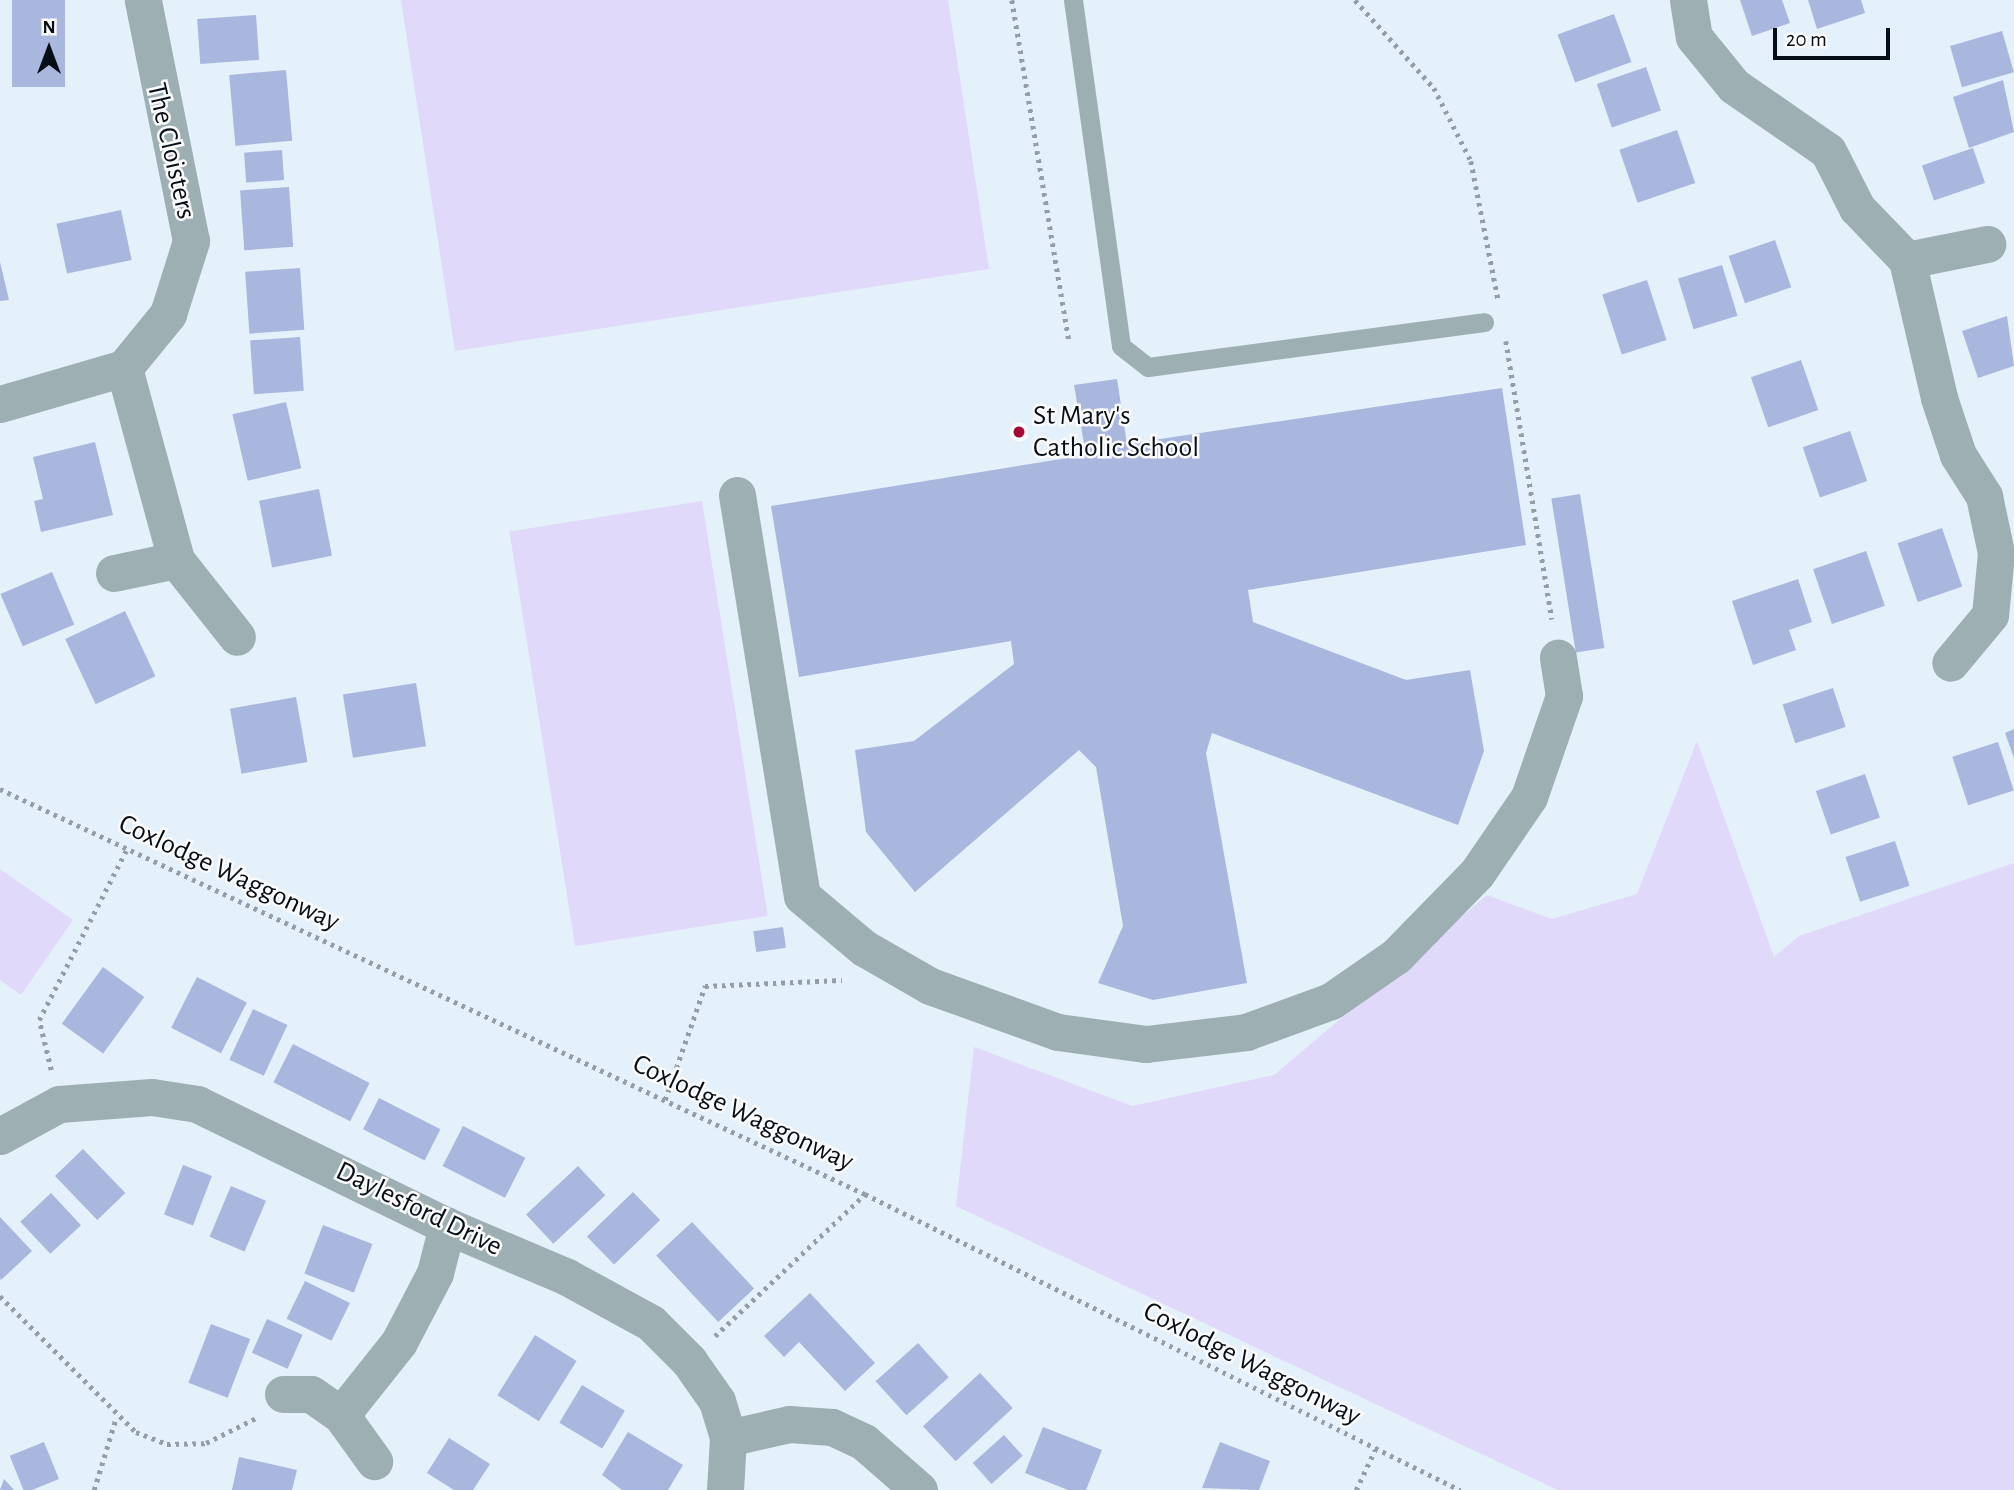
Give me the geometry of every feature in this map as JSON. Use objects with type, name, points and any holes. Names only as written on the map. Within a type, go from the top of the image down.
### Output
[{"type":"street","name":"The Cloisters","points":[[124,368],[168,314],[191,241],[184,183],[162,119],[142,22],[143,0]]},
{"type":"street","points":[[1688,0],[1694,37],[1734,86],[1828,151],[1857,208],[1907,260],[1939,398],[1958,455],[1984,496],[1996,553],[2002,619],[1950,663]]},
{"type":"street","points":[[1907,260],[1987,244]]},
{"type":"street","points":[[0,404],[124,368],[176,560],[237,637]]},
{"type":"street","points":[[737,495],[802,896],[864,948],[930,986],[1059,1032],[1146,1044],[1245,1032],[1331,1001],[1396,956],[1477,873],[1529,797],[1564,696],[1558,657]]},
{"type":"street","points":[[114,573],[176,560]]},
{"type":"street","name":"Daylesford Drive","points":[[0,1136],[60,1104],[152,1097],[197,1104],[447,1226],[567,1276],[651,1323],[689,1361],[717,1401],[728,1438],[724,1490]]},
{"type":"street","points":[[341,1415],[399,1342],[435,1273],[447,1226]]},
{"type":"street","points":[[283,1394],[311,1394],[341,1415],[374,1461]]},
{"type":"street","points":[[728,1438],[789,1424],[832,1426],[864,1441],[919,1490]]},
{"type":"lane","points":[[1073,0],[1121,346],[1148,367],[1484,322]]},
{"type":"path","points":[[1012,0],[1069,341]]},
{"type":"path","points":[[1355,0],[1434,88],[1471,161],[1500,305]]},
{"type":"path","points":[[1504,332],[1558,657]]},
{"type":"path","name":"Coxlodge Waggonway","points":[[0,789],[865,1194],[1461,1490]]},
{"type":"path","points":[[60,1104],[38,1020],[127,849]]},
{"type":"path","points":[[664,1100],[705,986],[845,980],[864,948]]},
{"type":"path","points":[[689,1361],[865,1194]]},
{"type":"path","points":[[0,1296],[116,1418],[167,1444],[206,1443],[245,1427],[283,1394]]},
{"type":"path","points":[[94,1490],[116,1418]]},
{"type":"path","points":[[1356,1490],[1376,1449]]},
{"type":"shaded area","points":[[401,0],[948,0],[989,269],[455,351]]},
{"type":"shaded area","points":[[702,501],[768,916],[575,946],[509,532]]},
{"type":"shaded area","points":[[1697,741],[1774,957],[1799,936],[2014,863],[2014,1490],[1558,1490],[956,1206],[974,1047],[1132,1106],[1274,1075],[1487,895],[1552,919],[1637,894]]},
{"type":"shaded area","points":[[0,869],[73,920],[21,995],[0,980]]},
{"type":"building","points":[[12,0],[65,0],[65,87],[12,87]]},
{"type":"building","points":[[1740,0],[1782,0],[1790,23],[1752,36]]},
{"type":"building","points":[[1808,0],[1861,0],[1865,13],[1817,29]]},
{"type":"building","points":[[1614,14],[1631,62],[1575,82],[1558,35]]},
{"type":"building","points":[[256,15],[259,60],[200,64],[197,19]]},
{"type":"building","points":[[2002,31],[2014,72],[1962,87],[1950,46]]},
{"type":"building","points":[[1646,67],[1661,110],[1612,127],[1597,84]]},
{"type":"building","points":[[286,70],[292,141],[235,146],[229,75]]},
{"type":"building","points":[[2003,80],[2014,132],[1969,148],[1953,97]]},
{"type":"building","points":[[1677,130],[1695,183],[1638,203],[1619,150]]},
{"type":"building","points":[[1973,148],[1985,183],[1934,201],[1922,166]]},
{"type":"building","points":[[282,150],[284,180],[246,183],[244,153]]},
{"type":"building","points":[[289,187],[293,247],[244,250],[240,190]]},
{"type":"building","points":[[121,210],[132,260],[67,274],[56,224]]},
{"type":"building","points":[[1775,240],[1791,287],[1745,303],[1729,256]]},
{"type":"building","points":[[0,262],[9,300],[0,301]]},
{"type":"building","points":[[1722,265],[1737,316],[1694,329],[1678,278]]},
{"type":"building","points":[[300,268],[304,330],[249,334],[245,272]]},
{"type":"building","points":[[1647,280],[1666,340],[1622,354],[1602,295]]},
{"type":"building","points":[[2007,316],[2014,366],[1978,378],[1962,331]]},
{"type":"building","points":[[300,337],[304,391],[254,394],[250,340]]},
{"type":"building","points":[[1801,360],[1818,410],[1768,427],[1751,377]]},
{"type":"building","points":[[1117,379],[1127,444],[1502,388],[1526,545],[1248,590],[1253,622],[1406,680],[1470,670],[1484,751],[1458,825],[1212,733],[1206,753],[1247,983],[1153,1000],[1098,983],[1123,926],[1096,767],[1079,750],[915,892],[866,832],[855,750],[914,741],[1014,664],[1011,641],[799,677],[771,506],[1086,455],[1074,385]]},
{"type":"building","points":[[286,402],[301,468],[248,481],[232,414]]},
{"type":"building","points":[[1850,431],[1867,481],[1820,497],[1803,447]]},
{"type":"building","points":[[95,442],[113,515],[41,532],[34,501],[43,499],[33,457]]},
{"type":"building","points":[[319,489],[332,556],[272,567],[259,501]]},
{"type":"building","points":[[1580,494],[1604,648],[1576,653],[1551,499]]},
{"type":"building","points":[[1942,528],[1962,587],[1918,602],[1898,543]]},
{"type":"building","points":[[1866,551],[1885,606],[1832,624],[1813,569]]},
{"type":"building","points":[[52,572],[74,624],[23,646],[0,594]]},
{"type":"building","points":[[1798,579],[1812,622],[1789,630],[1796,650],[1753,665],[1732,601]]},
{"type":"building","points":[[125,611],[155,676],[96,704],[65,639]]},
{"type":"building","points":[[416,683],[426,746],[353,758],[343,695]]},
{"type":"building","points":[[1833,688],[1846,727],[1795,743],[1783,704]]},
{"type":"building","points":[[296,697],[307,762],[241,774],[230,709]]},
{"type":"building","points":[[2014,729],[2014,758],[2005,733]]},
{"type":"building","points":[[1998,742],[2014,791],[1968,805],[1952,757]]},
{"type":"building","points":[[1865,774],[1880,817],[1831,834],[1816,791]]},
{"type":"building","points":[[1895,841],[1910,886],[1860,902],[1846,857]]},
{"type":"building","points":[[783,927],[786,948],[756,952],[753,931]]},
{"type":"building","points":[[103,967],[144,997],[103,1054],[62,1024]]},
{"type":"building","points":[[197,977],[247,1002],[221,1053],[171,1028]]},
{"type":"building","points":[[253,1009],[287,1025],[264,1076],[229,1060]]},
{"type":"building","points":[[293,1044],[370,1083],[350,1121],[273,1082]]},
{"type":"building","points":[[379,1098],[440,1129],[425,1161],[363,1129]]},
{"type":"building","points":[[463,1126],[525,1158],[505,1198],[443,1166]]},
{"type":"building","points":[[83,1149],[125,1193],[97,1220],[55,1176]]},
{"type":"building","points":[[183,1165],[212,1176],[193,1226],[164,1214]]},
{"type":"building","points":[[578,1166],[605,1195],[553,1244],[526,1214]]},
{"type":"building","points":[[231,1186],[266,1201],[244,1251],[210,1237]]},
{"type":"building","points":[[633,1192],[660,1220],[614,1265],[587,1236]]},
{"type":"building","points":[[51,1193],[81,1225],[50,1254],[20,1222]]},
{"type":"building","points":[[0,1217],[32,1251],[1,1280],[0,1278]]},
{"type":"building","points":[[692,1222],[754,1289],[718,1322],[656,1255]]},
{"type":"building","points":[[323,1225],[372,1244],[354,1293],[304,1274]]},
{"type":"building","points":[[305,1281],[350,1303],[332,1341],[287,1319]]},
{"type":"building","points":[[810,1293],[875,1363],[845,1391],[799,1342],[784,1357],[764,1336]]},
{"type":"building","points":[[267,1319],[303,1335],[288,1369],[252,1353]]},
{"type":"building","points":[[211,1324],[250,1339],[228,1398],[188,1383]]},
{"type":"building","points":[[535,1335],[577,1361],[539,1421],[497,1395]]},
{"type":"building","points":[[918,1343],[949,1377],[906,1415],[876,1381]]},
{"type":"building","points":[[980,1373],[1013,1408],[956,1461],[923,1426]]},
{"type":"building","points":[[582,1385],[625,1411],[602,1448],[559,1423]]},
{"type":"building","points":[[1043,1427],[1102,1450],[1086,1490],[1068,1490],[1025,1473]]},
{"type":"building","points":[[628,1432],[683,1465],[668,1490],[622,1490],[602,1475]]},
{"type":"building","points":[[1004,1435],[1023,1456],[992,1484],[973,1463]]},
{"type":"building","points":[[449,1438],[490,1464],[473,1490],[454,1490],[427,1473]]},
{"type":"building","points":[[44,1442],[59,1479],[32,1490],[23,1490],[10,1456]]},
{"type":"building","points":[[1220,1442],[1270,1461],[1259,1490],[1202,1488]]},
{"type":"building","points":[[239,1457],[297,1470],[292,1490],[232,1490]]},
{"type":"building","points":[[4,1479],[14,1490],[0,1490]]},
{"type":"place","name":"St Mary's Catholic School","points":[[1019,432]]}]
